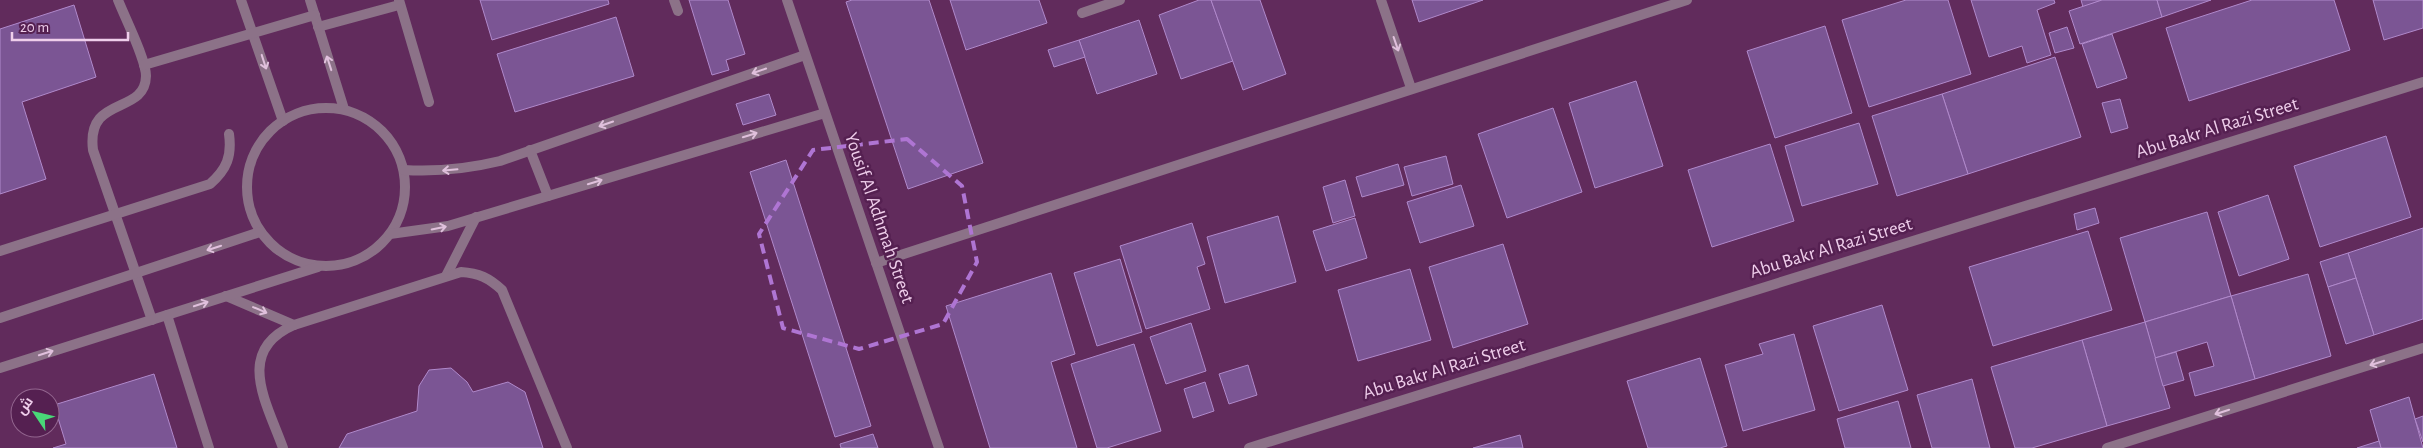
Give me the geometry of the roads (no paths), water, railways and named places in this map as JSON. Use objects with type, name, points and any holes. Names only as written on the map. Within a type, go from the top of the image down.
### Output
[{"type":"street","points":[[118,0],[144,65],[145,84],[141,92],[134,99],[99,117],[91,139],[93,150],[152,320]]},
{"type":"street","points":[[241,0],[283,121]]},
{"type":"street","points":[[310,0],[344,109]]},
{"type":"street","points":[[674,0],[678,11]]},
{"type":"street","name":"Yousif Al Adhmah Street","points":[[787,0],[939,448]]},
{"type":"street","points":[[1082,13],[1120,0]]},
{"type":"street","points":[[1381,0],[1411,88]]},
{"type":"street","points":[[876,263],[1687,0]]},
{"type":"street","points":[[318,27],[399,2],[429,102]]},
{"type":"street","points":[[144,65],[315,15]]},
{"type":"street","points":[[404,170],[435,172],[468,169],[500,161],[805,55]]},
{"type":"street","name":"Abu Bakr Al Razi Street","points":[[1249,448],[2423,82]]},
{"type":"street","points":[[0,368],[322,266],[348,263],[371,252],[390,234],[401,214],[405,192],[404,170],[396,149],[383,131],[365,118],[344,109],[323,108],[302,111],[283,121],[265,136],[253,157],[247,181],[249,205],[260,232],[278,250],[291,258],[322,266]]},
{"type":"street","points":[[390,234],[448,226],[825,113]]},
{"type":"street","points":[[0,251],[210,184],[221,174],[228,162],[231,148],[229,134]]},
{"type":"street","points":[[530,150],[548,196]]},
{"type":"street","points":[[446,276],[476,217]]},
{"type":"street","points":[[0,318],[260,232]]},
{"type":"street","points":[[283,448],[261,387],[258,371],[260,356],[267,342],[280,331],[294,325],[461,272],[476,273],[490,280],[502,290],[567,448]]},
{"type":"street","points":[[226,296],[294,325]]},
{"type":"street","points":[[167,314],[209,448]]},
{"type":"street","points":[[2108,448],[2423,348]]}]
